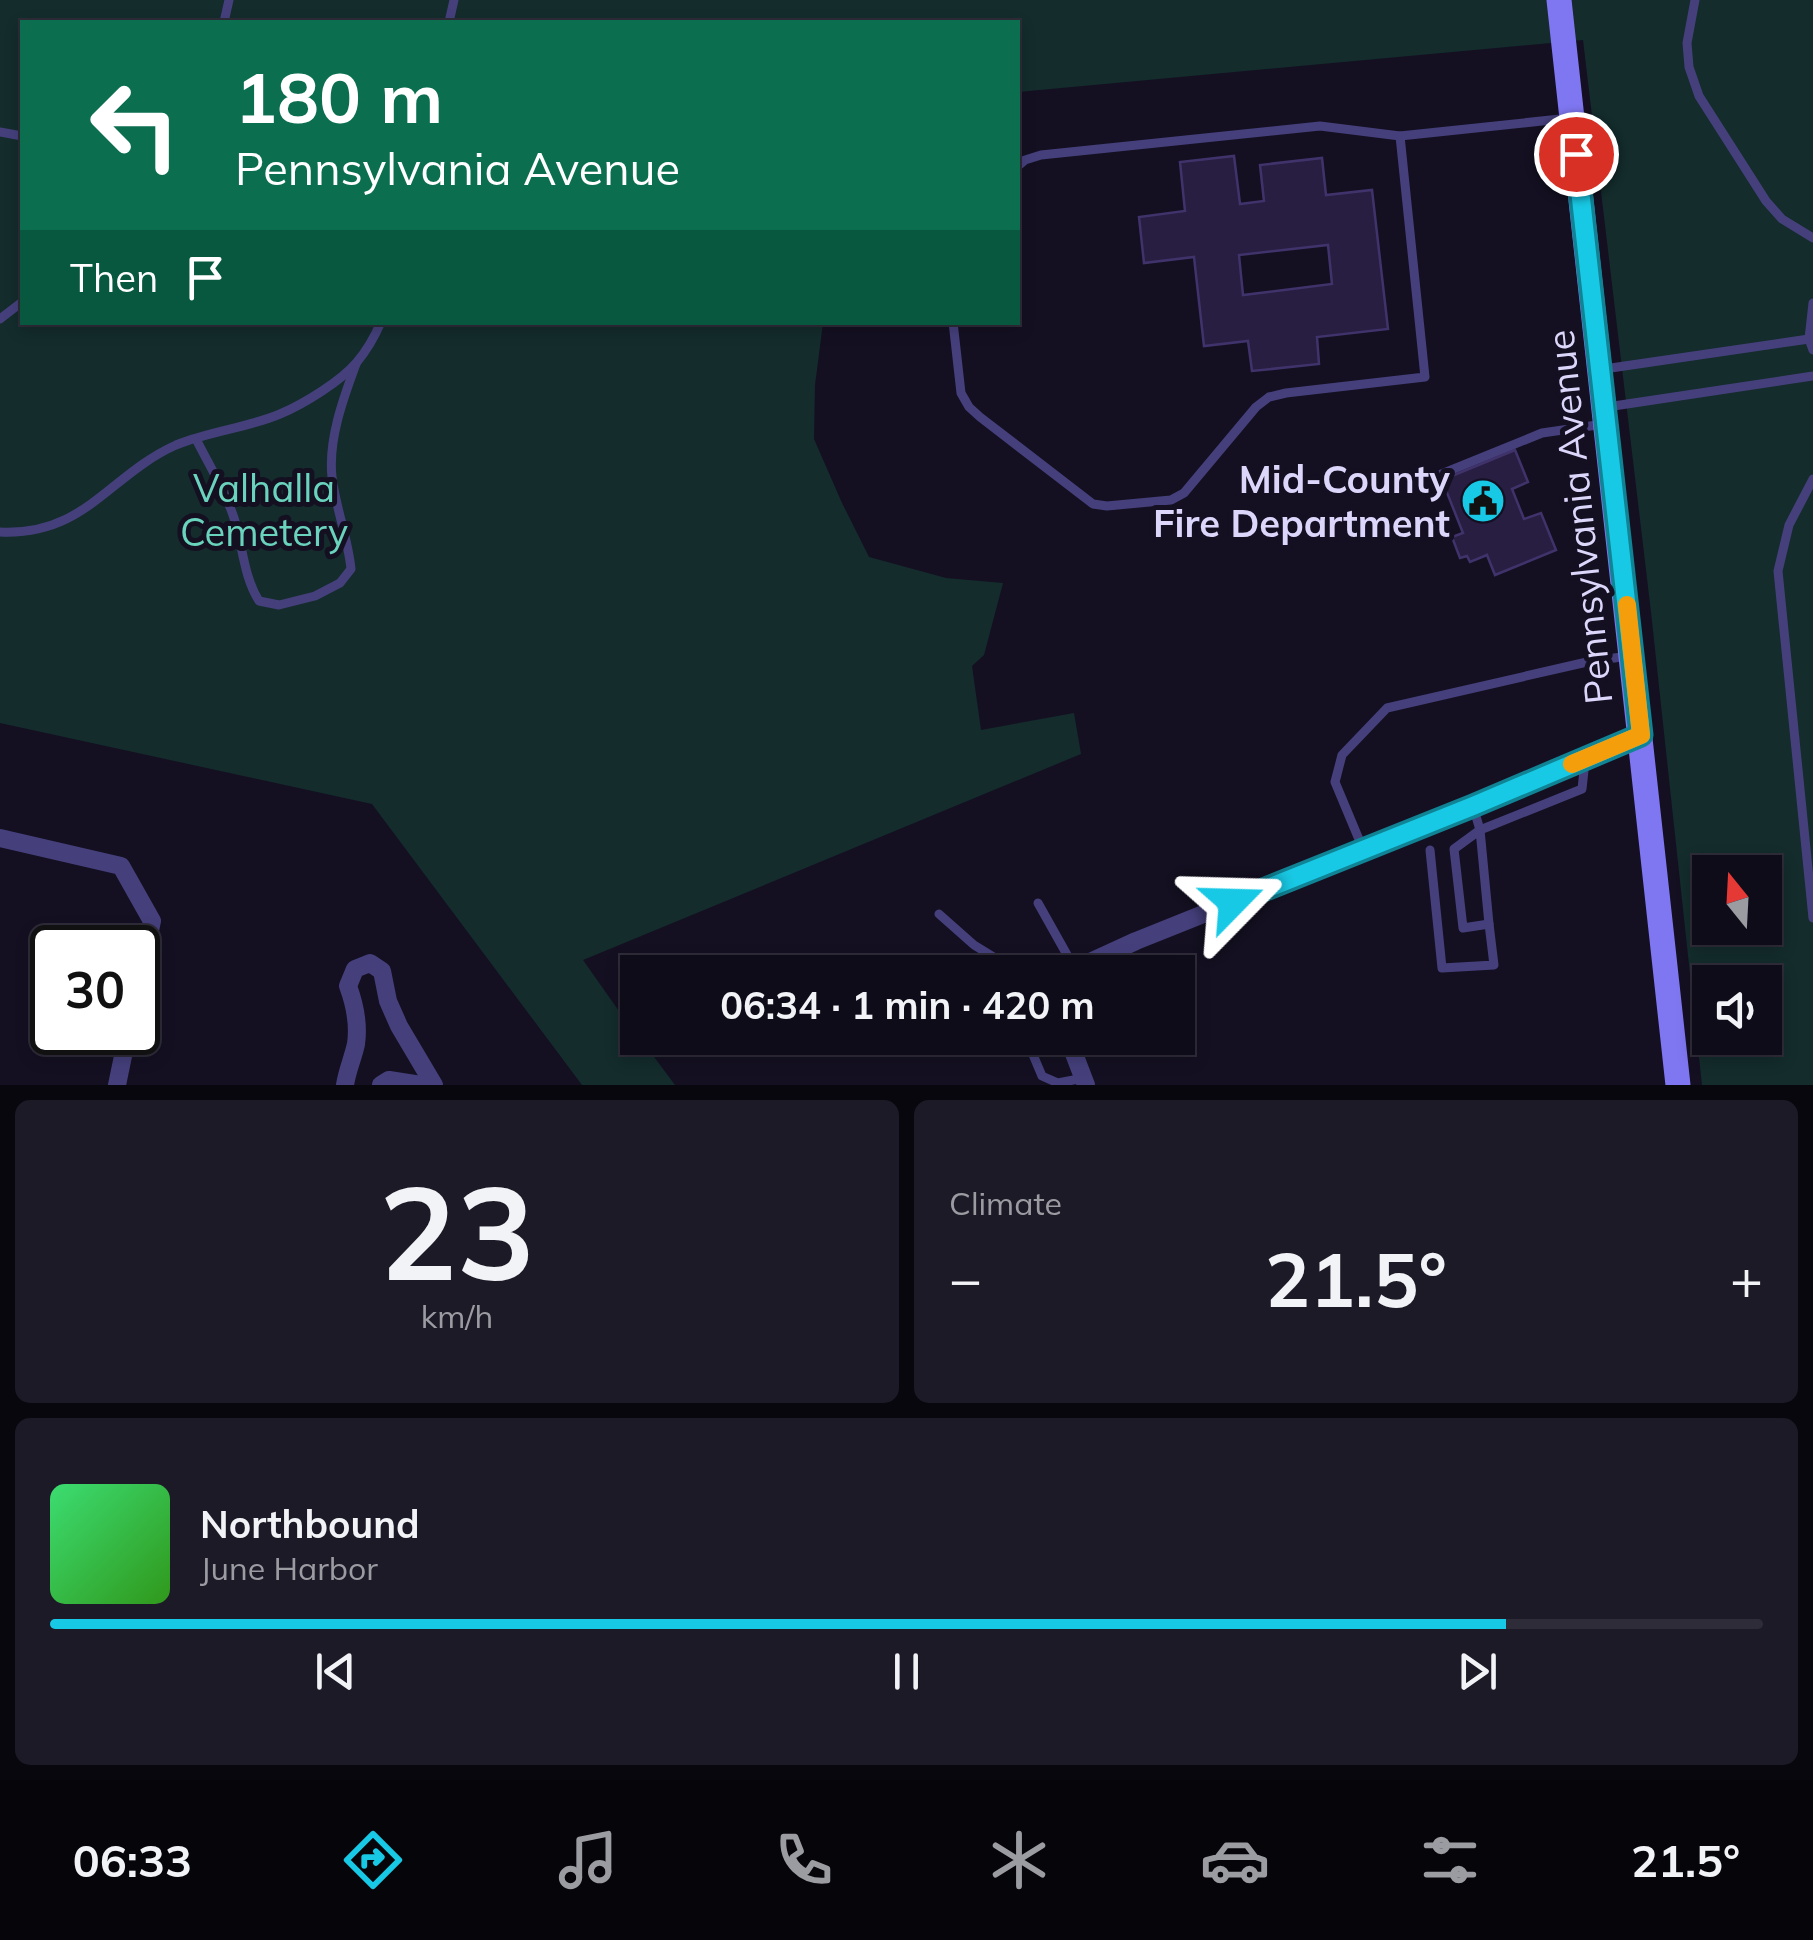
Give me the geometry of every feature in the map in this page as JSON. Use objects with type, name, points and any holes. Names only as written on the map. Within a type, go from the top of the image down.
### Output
[{"type":"street","name":"Pennsylvania Avenue","points":[[1560,0],[1678,1085]]},
{"type":"street","points":[[1107,955],[1641,735]]},
{"type":"street","points":[[0,838],[121,866],[151,925]]},
{"type":"street","points":[[345,1085],[357,1026],[348,986],[355,970],[370,963],[382,971],[388,1001],[399,1026],[434,1085]]},
{"type":"street","points":[[117,1085],[123,1055]]},
{"type":"street","points":[[1075,1055],[1085,1081]]},
{"type":"street","points":[[385,1082],[421,1085]]},
{"type":"lane","points":[[1695,0],[1687,43],[1689,68],[1699,96],[1766,201],[1782,219],[1813,238]]},
{"type":"lane","points":[[1020,164],[1041,154],[1320,126],[1400,136],[1572,118]]},
{"type":"lane","points":[[953,325],[960,393],[980,418],[1093,504],[1170,500],[1184,494],[1197,481],[1256,407],[1269,397],[1425,377],[1400,136]]},
{"type":"lane","points":[[1813,303],[1809,339],[1813,350]]},
{"type":"lane","points":[[196,439],[234,518],[249,585],[259,601],[279,606],[316,596],[340,583],[350,569],[332,474],[334,439],[356,364],[380,325]]},
{"type":"lane","points":[[1600,369],[1809,339]]},
{"type":"lane","points":[[0,532],[44,530],[88,508],[175,446],[280,414],[324,389],[356,364]]},
{"type":"lane","points":[[1397,492],[1542,433],[1605,416],[1813,376]]},
{"type":"lane","points":[[1813,478],[1788,525],[1778,571],[1813,918]]},
{"type":"lane","points":[[1363,849],[1335,782],[1342,754],[1387,708],[1632,655]]},
{"type":"lane","points":[[1490,924],[1463,928],[1454,849],[1480,830],[1582,789],[1585,758]]},
{"type":"lane","points":[[1430,850],[1442,968],[1494,965],[1480,830],[1473,806]]},
{"type":"lane","points":[[1038,903],[1066,955]]},
{"type":"lane","points":[[1436,914],[1460,911]]},
{"type":"lane","points":[[940,914],[990,955]]},
{"type":"lane","points":[[1033,1055],[1042,1076],[1058,1083],[1085,1081]]},
{"type":"green space","name":"Valhalla Cemetery","points":[[0,0],[1813,0],[1813,1085],[1702,1085],[1699,1055],[1782,1055],[1782,965],[1692,965],[1692,992],[1583,40],[1020,92],[1020,20],[20,20],[20,325],[823,325],[815,385],[814,439],[869,557],[946,578],[1003,583],[984,655],[972,666],[981,730],[1074,713],[1081,754],[583,960],[620,1012],[620,1055],[653,1055],[675,1085],[582,1085],[372,804],[0,723]]},
{"type":"building","points":[[1234,156],[1240,204],[1264,201],[1260,165],[1322,158],[1326,195],[1372,190],[1388,329],[1317,337],[1319,364],[1252,371],[1248,341],[1204,346],[1194,257],[1144,263],[1139,217],[1185,211],[1180,162]],"holes":[[[1328,245],[1332,284],[1243,295],[1239,255]]]},
{"type":"building","name":"Mid-County Fire Department","points":[[1515,450],[1528,482],[1512,489],[1524,519],[1541,513],[1556,550],[1495,575],[1487,555],[1470,562],[1467,556],[1460,558],[1452,537],[1463,533],[1442,480]]},
{"type":"slow traffic","points":[[1572,764],[1641,735],[1627,605]]},
{"type":"place","name":"Mid-County Fire Department","points":[[1483,501]]},
{"type":"route","points":[[1233,902],[1641,735],[1576,154]]}]
